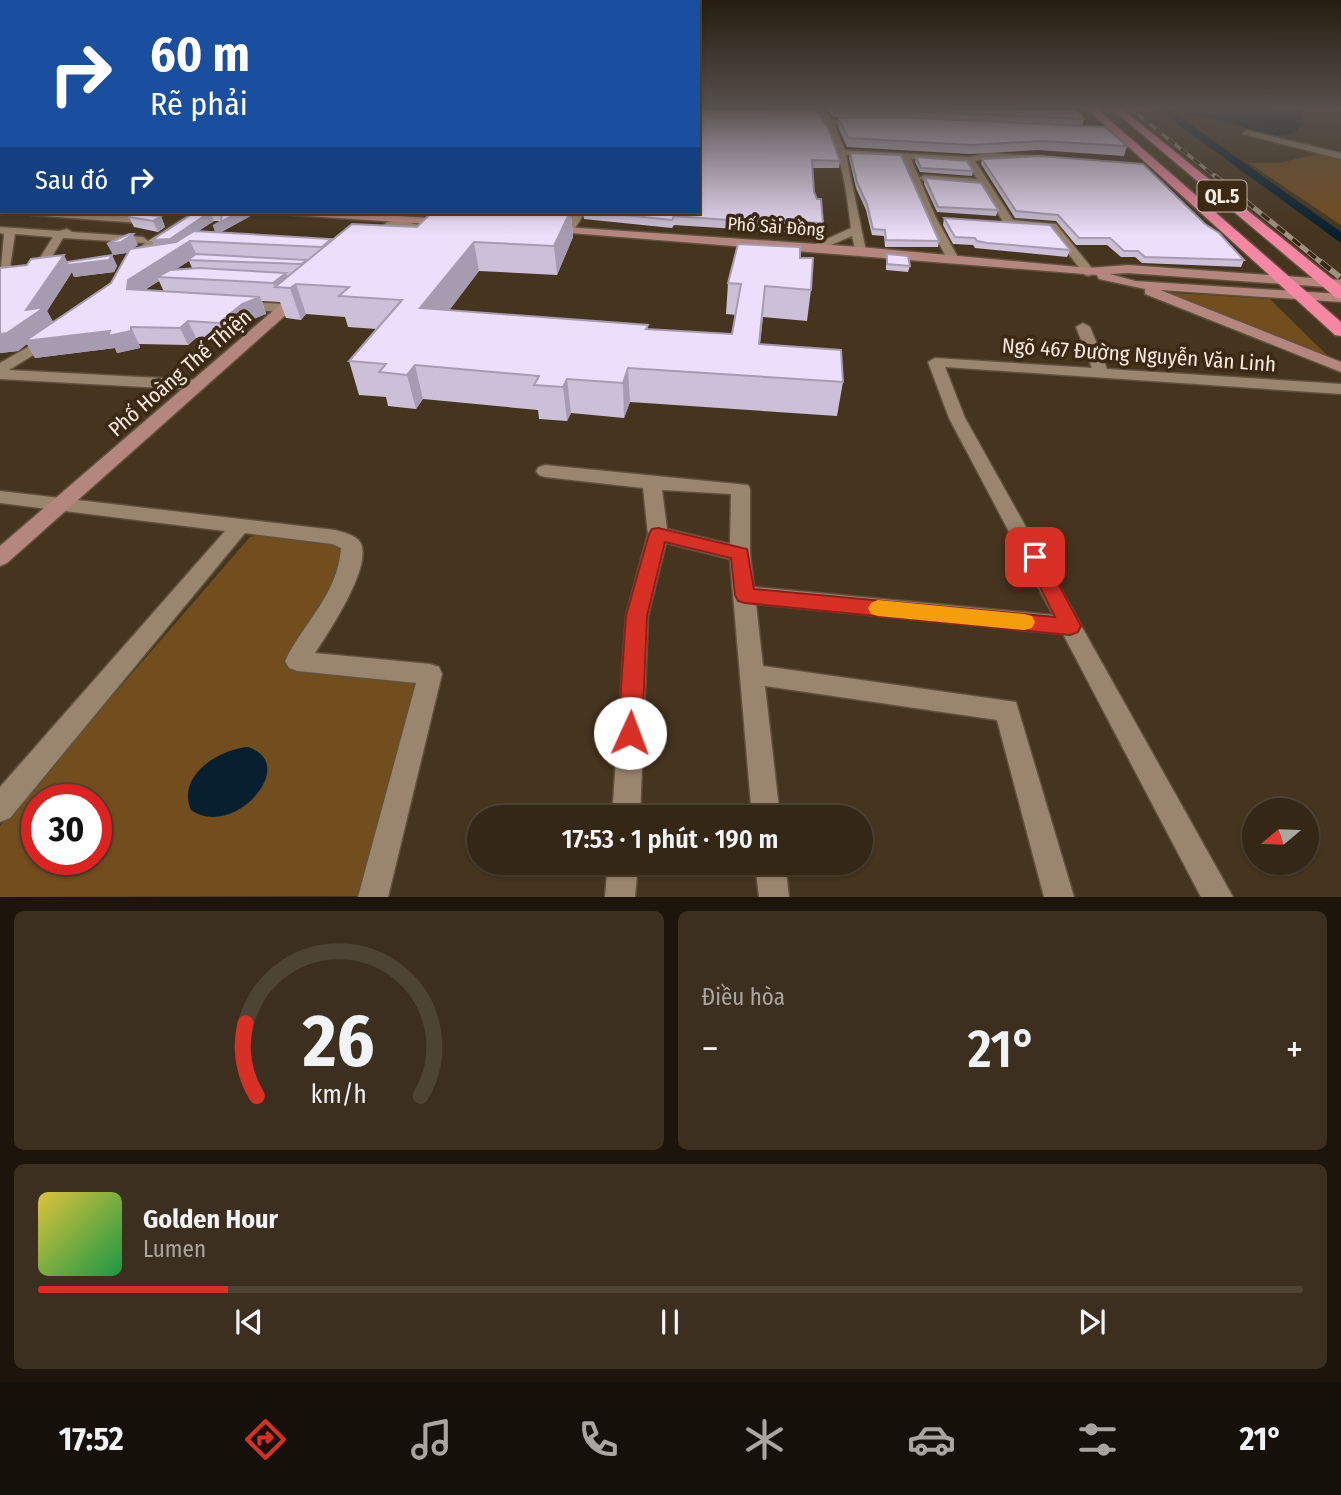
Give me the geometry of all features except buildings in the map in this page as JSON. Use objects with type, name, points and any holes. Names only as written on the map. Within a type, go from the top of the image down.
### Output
[{"type":"highway","name":"QL.5","points":[[1134,151],[1286,280],[1341,331]]},
{"type":"highway","name":"QL.5","points":[[1168,151],[1335,284],[1341,296]]},
{"type":"street","points":[[1319,151],[1341,156]]},
{"type":"street","points":[[860,251],[841,152],[970,159],[985,156],[1050,159]]},
{"type":"street","points":[[905,156],[931,218],[953,259]]},
{"type":"street","points":[[970,159],[1009,223]]},
{"type":"street","points":[[913,178],[986,183]]},
{"type":"street","points":[[78,214],[186,223]]},
{"type":"street","points":[[155,255],[125,262],[198,214]]},
{"type":"street","points":[[349,214],[389,221],[458,223]]},
{"type":"street","points":[[568,231],[579,214]]},
{"type":"street","points":[[102,215],[60,234],[19,272],[5,230],[60,234],[156,240]]},
{"type":"street","points":[[931,218],[944,219]]},
{"type":"street","points":[[389,221],[363,243],[445,222]]},
{"type":"street","points":[[996,222],[1052,226],[1089,272]]},
{"type":"street","name":"Phố Sài Đồng","points":[[541,229],[860,251],[1089,272],[1128,269],[1335,284]]},
{"type":"street","points":[[816,248],[857,230]]},
{"type":"street","name":"Phố Sài Đồng","points":[[1089,272],[1134,285],[1341,296]]},
{"type":"street","name":"Phố Hoàng Thế Thiện","points":[[0,558],[310,286],[286,285]]},
{"type":"street","points":[[1134,285],[1341,367]]},
{"type":"street","points":[[226,305],[285,308]]},
{"type":"street","points":[[1083,327],[1101,372]]},
{"type":"street","points":[[0,369],[23,357],[64,328]]},
{"type":"street","name":"Ngõ 467 Đường Nguyễn Văn Linh","points":[[1070,626],[957,418],[935,362],[1341,389]]},
{"type":"street","points":[[0,374],[198,385]]},
{"type":"street","points":[[544,471],[652,483],[741,489],[740,554],[764,805]]},
{"type":"street","points":[[627,805],[636,616],[658,534],[652,483]]},
{"type":"street","points":[[0,497],[335,537],[351,544],[352,562],[344,585],[297,661],[430,674],[373,897]]},
{"type":"street","points":[[0,808],[242,525]]},
{"type":"street","points":[[658,534],[740,554]]},
{"type":"street","points":[[745,595],[1070,626],[1218,897]]},
{"type":"street","points":[[750,674],[1007,710],[1059,897]]},
{"type":"street","points":[[620,897],[622,875]]},
{"type":"street","points":[[771,875],[774,897]]},
{"type":"shaded area","points":[[1319,154],[1341,159],[1341,225],[1249,163],[1278,163]]},
{"type":"shaded area","points":[[1159,292],[1270,299],[1336,364]]},
{"type":"shaded area","points":[[268,533],[341,544],[342,557],[333,586],[288,654],[295,663],[411,674],[416,692],[361,896],[0,897],[0,826],[21,802],[21,875],[112,875],[112,784],[36,784],[250,537]]},
{"type":"water","points":[[248,747],[262,756],[267,768],[264,782],[255,796],[241,808],[225,815],[208,817],[191,810],[189,786],[203,766],[225,753]]},
{"type":"waterway","points":[[1220,151],[1341,239]]},
{"type":"railway","points":[[1183,151],[1217,178]]},
{"type":"railway","points":[[1215,176],[1323,264]]},
{"type":"railway","points":[[1321,262],[1341,278]]},
{"type":"slow traffic","points":[[878,608],[1024,622]]},
{"type":"route","points":[[630,733],[636,616],[658,534],[740,554],[745,595],[1070,626],[1035,557]]}]
